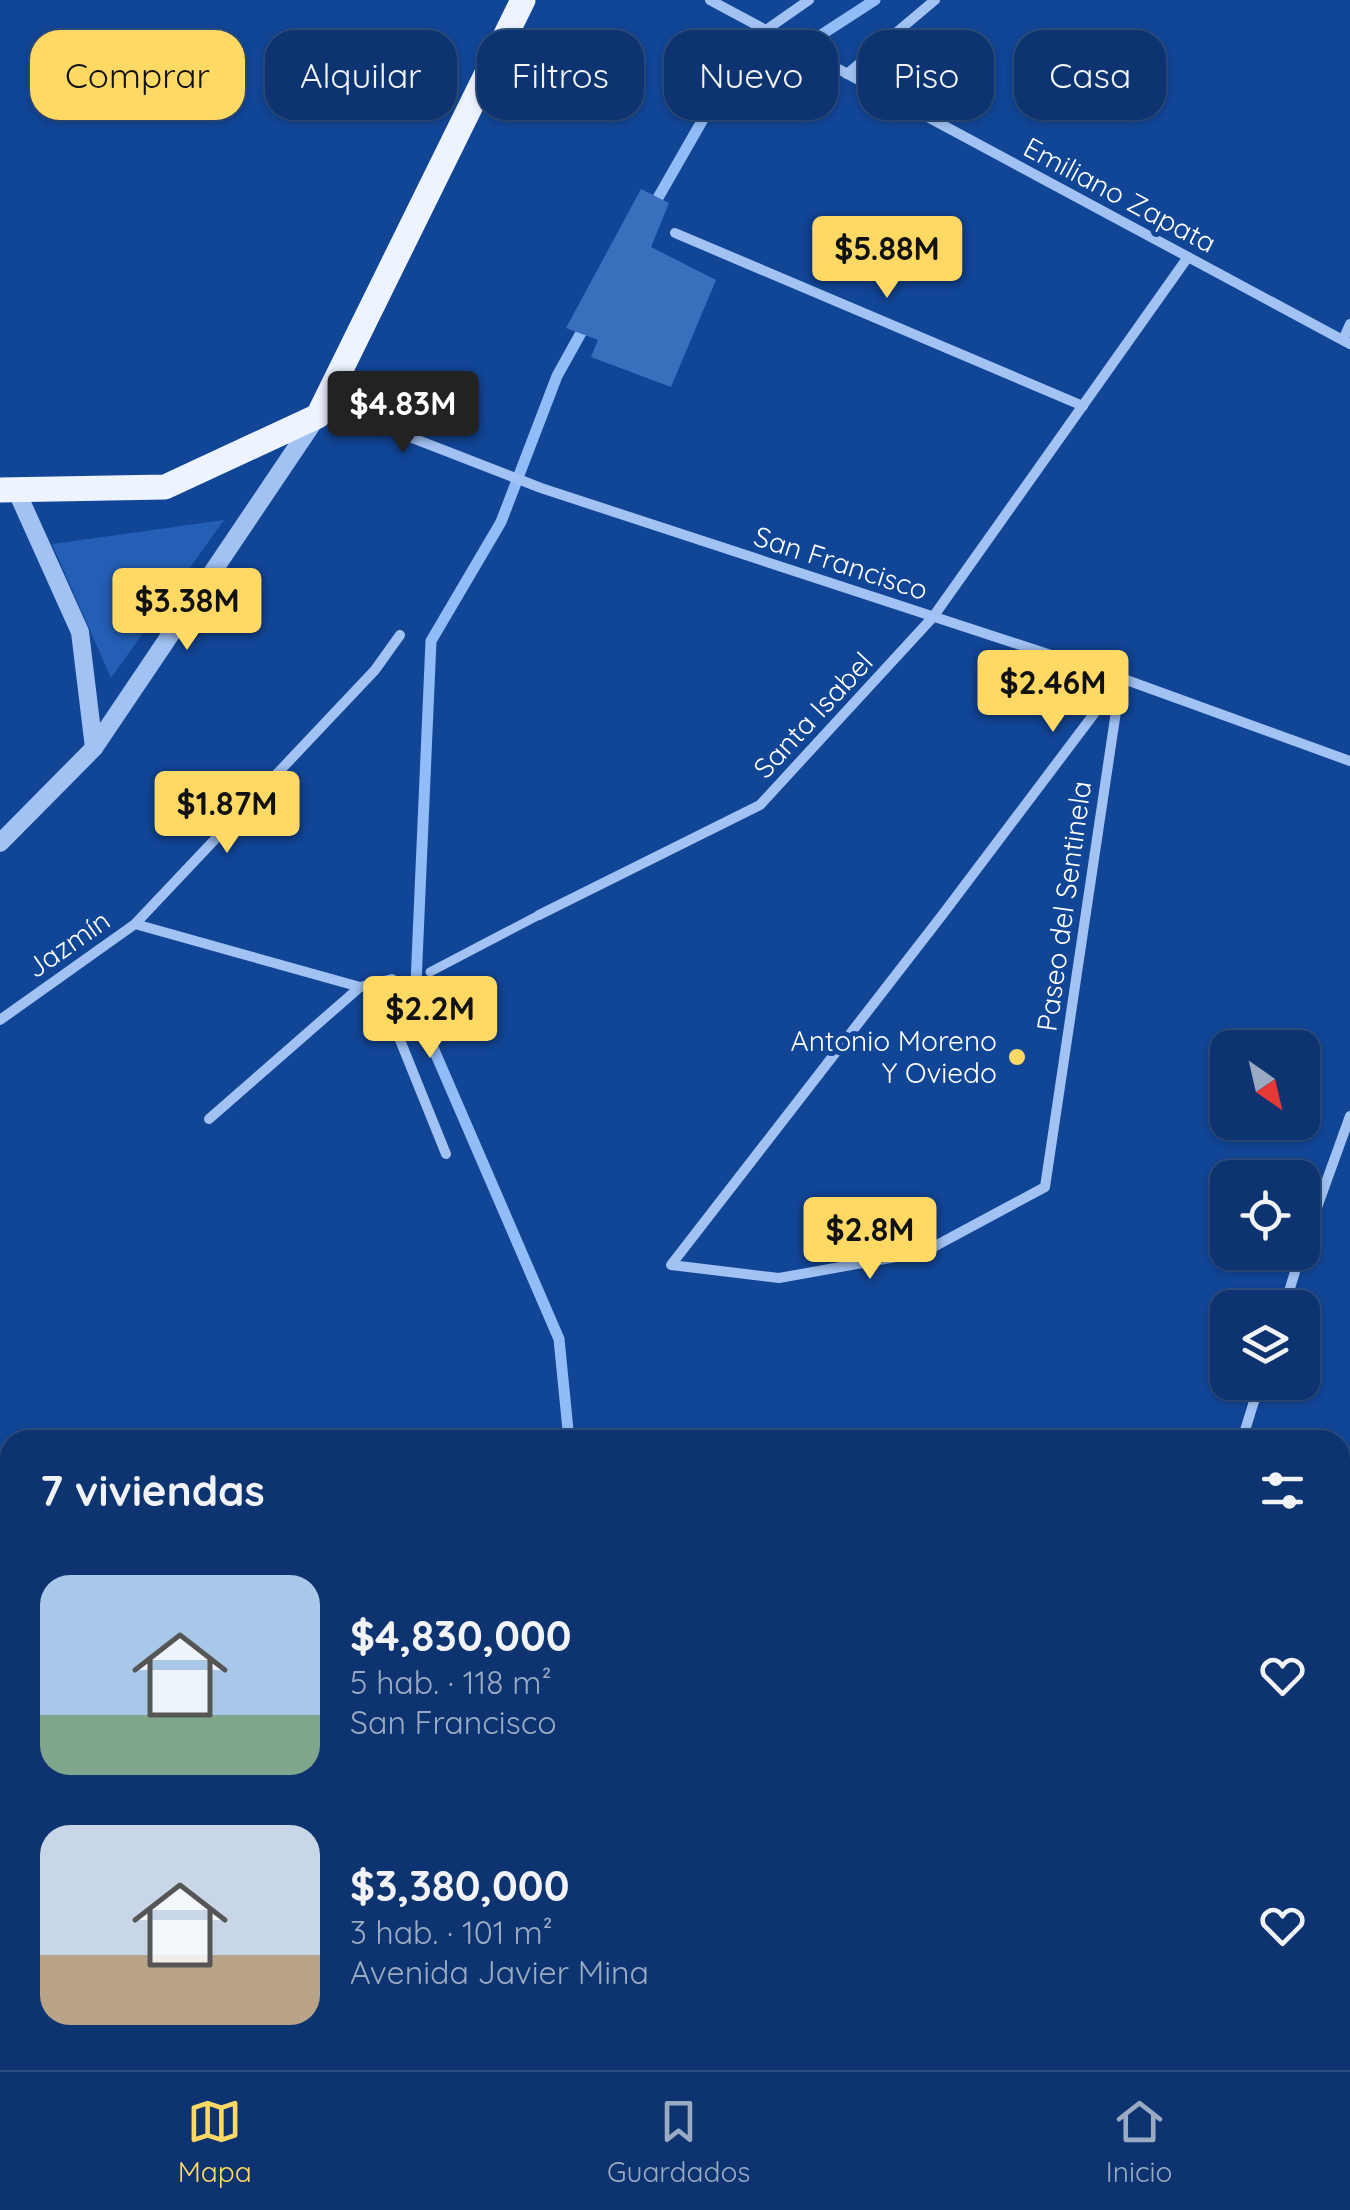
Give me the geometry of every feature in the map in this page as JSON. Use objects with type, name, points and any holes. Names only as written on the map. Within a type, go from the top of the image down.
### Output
[{"type":"main road","points":[[4,491],[164,487],[318,416],[523,0]]},
{"type":"street","name":"Emiliano Zapata","points":[[710,0],[765,30]]},
{"type":"street","points":[[774,30],[809,0]]},
{"type":"street","points":[[846,74],[935,0]]},
{"type":"street","name":"Emiliano Zapata","points":[[838,70],[1347,342]]},
{"type":"street","points":[[675,233],[1083,406]]},
{"type":"street","name":"Santa Isabel","points":[[430,972],[760,805],[933,617],[1188,257]]},
{"type":"street","points":[[1347,342],[1350,324]]},
{"type":"street","name":"San Francisco","points":[[318,416],[366,420],[542,488],[1121,678],[1350,761]]},
{"type":"street","points":[[0,842],[94,748],[318,416]]},
{"type":"street","points":[[4,491],[80,632],[94,748]]},
{"type":"street","name":"Jazmín","points":[[0,1020],[135,924],[375,670],[400,635]]},
{"type":"street","name":"Paseo del Sentinela","points":[[1121,678],[1045,1186],[924,1252],[779,1278],[671,1264],[943,914],[1121,678]]},
{"type":"street","points":[[135,924],[360,987]]},
{"type":"street","points":[[209,1119],[360,987],[392,979]]},
{"type":"street","points":[[377,983],[446,1154]]},
{"type":"street","points":[[1320,1194],[1350,1116]]},
{"type":"street","points":[[1245,1430],[1254,1400]]},
{"type":"shaded area","points":[[224,520],[111,678],[52,544]]},
{"type":"building","points":[[641,189],[669,203],[651,247],[716,280],[671,387],[591,357],[598,340],[566,328]]},
{"type":"waterway","points":[[651,210],[710,107],[875,0]]},
{"type":"waterway","points":[[568,1430],[559,1339],[415,1006],[431,641],[501,522],[557,376],[587,322]]},
{"type":"place","name":"Antonio Moreno Y Oviedo","points":[[1017,1057]]}]
